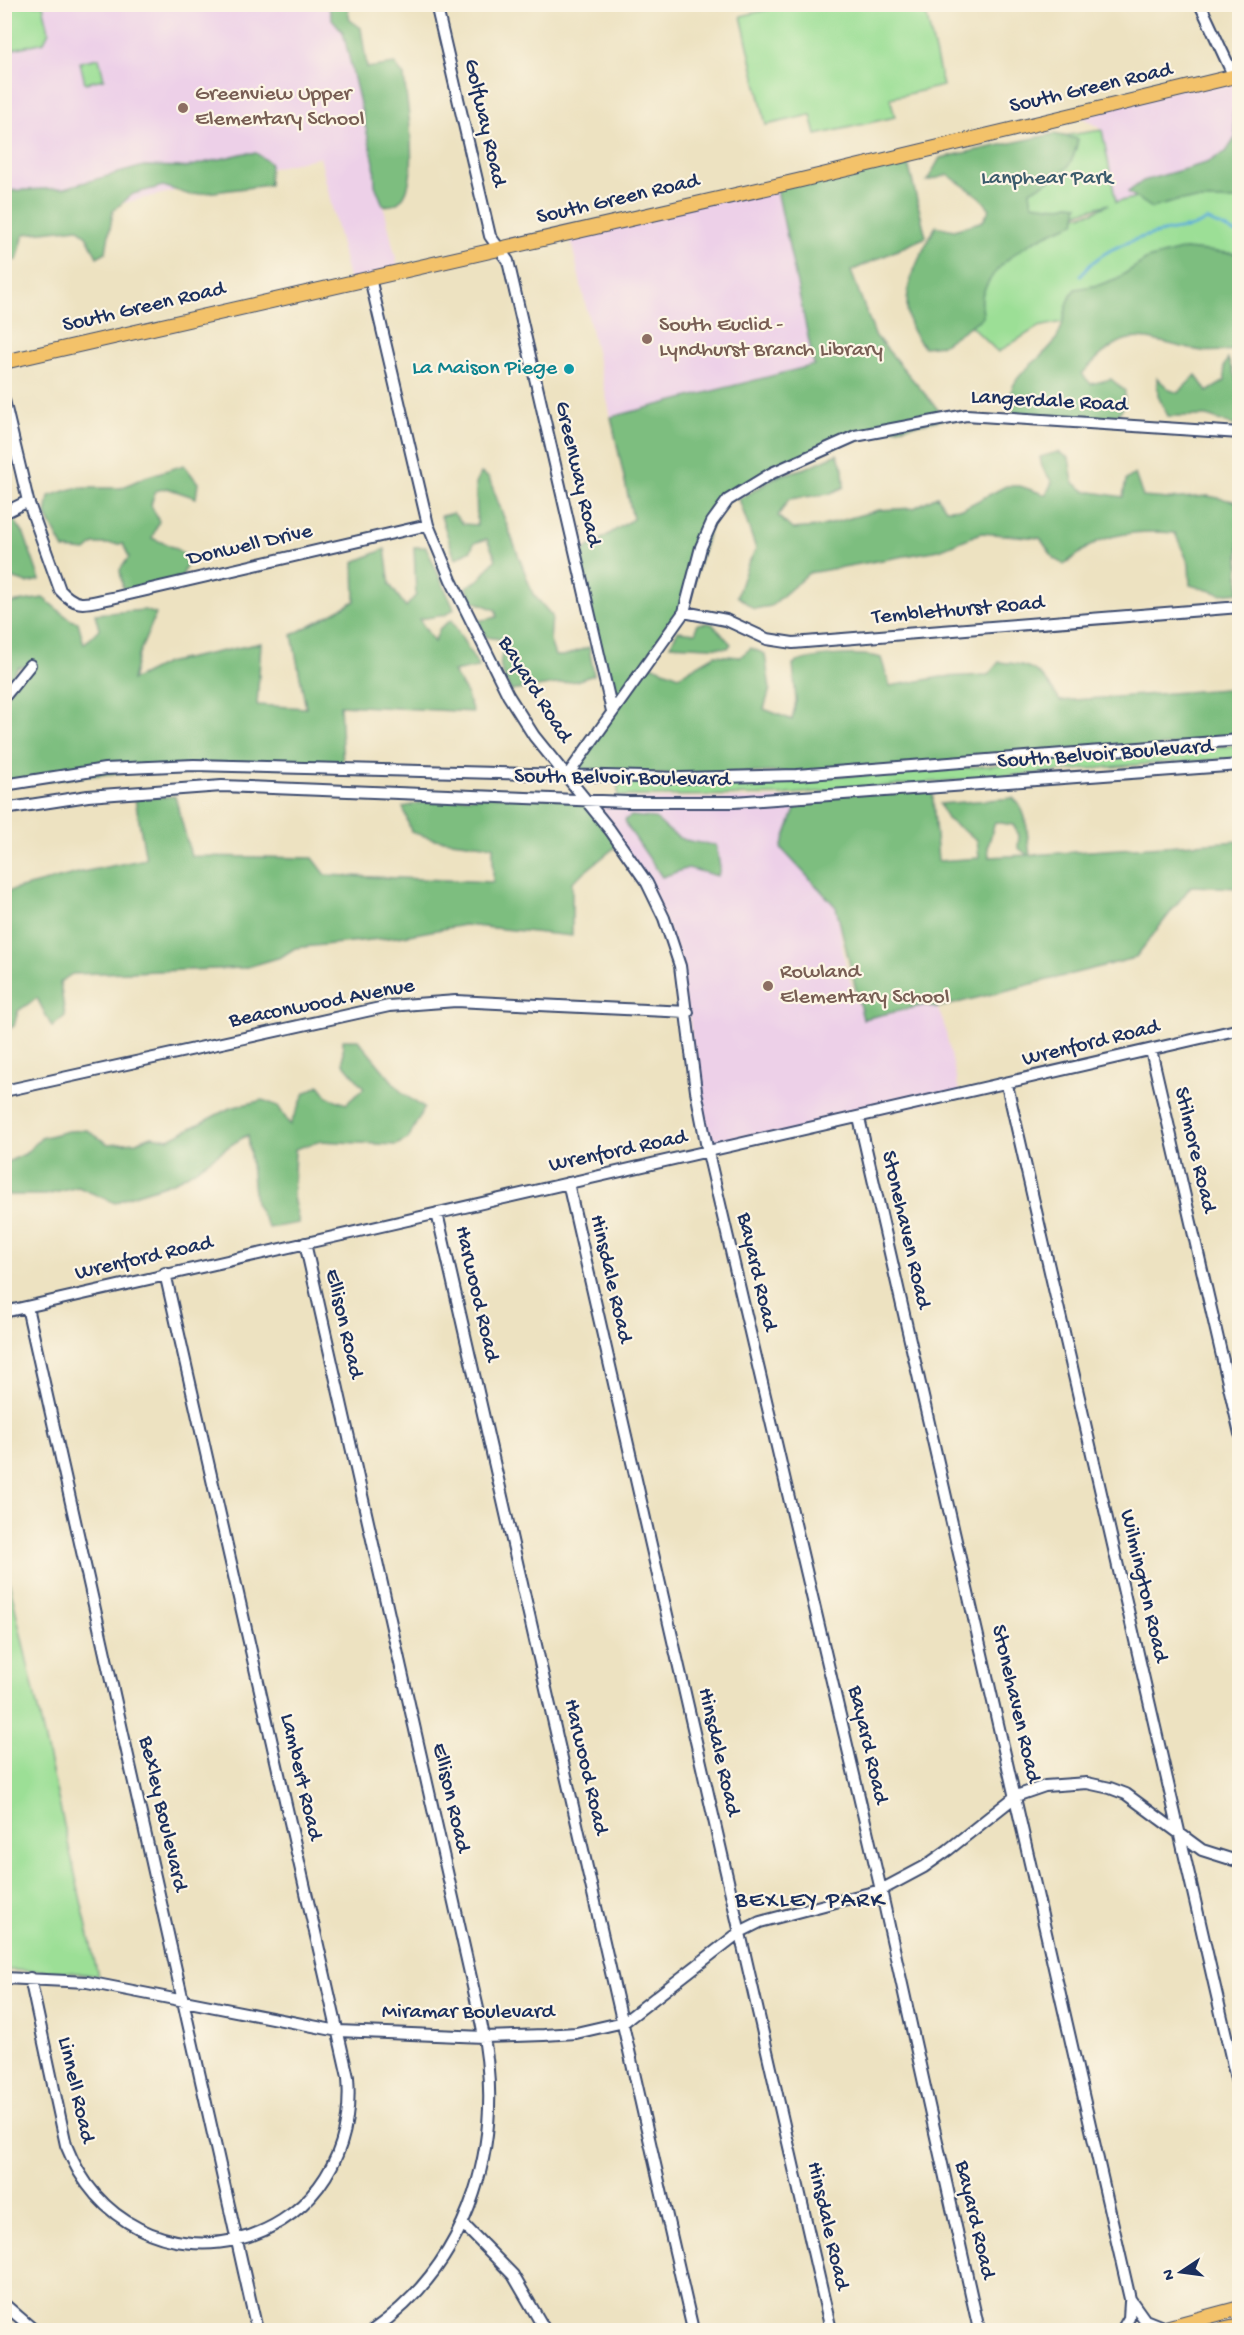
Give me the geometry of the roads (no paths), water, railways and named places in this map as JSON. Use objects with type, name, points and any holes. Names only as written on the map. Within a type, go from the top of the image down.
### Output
[{"type":"main road","name":"South Green Road","points":[[4,362],[1237,76]]},
{"type":"main road","points":[[1162,2330],[1239,2308]]},
{"type":"main road","points":[[1222,2331],[1239,2326]]},
{"type":"street","name":"Golfway Road","points":[[436,4],[490,236],[497,249]]},
{"type":"street","points":[[1200,4],[1237,76]]},
{"type":"street","name":"Greenway Road","points":[[497,249],[508,261],[612,711]]},
{"type":"street","name":"Bayard Road","points":[[370,278],[428,525],[451,580],[508,695],[534,736],[585,799],[647,883],[664,918],[680,966],[688,1012],[696,1091],[708,1153],[881,1890],[979,2331]]},
{"type":"street","points":[[4,400],[28,501],[4,513]]},
{"type":"street","name":"Langerdale Road","points":[[567,776],[684,612],[701,547],[711,522],[728,500],[772,473],[855,436],[966,416],[1239,433]]},
{"type":"street","name":"Donwell Drive","points":[[28,501],[60,590],[70,601],[81,604],[428,525]]},
{"type":"street","name":"Temblethurst Road","points":[[684,612],[726,620],[767,639],[794,643],[1239,607]]},
{"type":"street","points":[[4,696],[30,665]]},
{"type":"street","name":"South Belvoir Boulevard","points":[[4,785],[105,769],[194,765],[681,778],[797,775],[1239,740]]},
{"type":"street","name":"South Belvoir Boulevard","points":[[4,809],[88,796],[222,786],[682,803],[764,800],[1239,765]]},
{"type":"street","name":"Beaconwood Avenue","points":[[4,1091],[389,1006],[456,1001],[688,1012]]},
{"type":"street","name":"Wrenford Road","points":[[4,1312],[165,1273],[305,1244],[1007,1085],[1239,1029]]},
{"type":"street","name":"Stilmore Road","points":[[1151,1050],[1239,1434]]},
{"type":"street","name":"Wilmington Road","points":[[1007,1085],[1239,2096]]},
{"type":"street","name":"Stonehaven Road","points":[[859,1118],[1130,2299],[1129,2318],[1122,2331]]},
{"type":"street","name":"Hinsdale Road","points":[[568,1183],[831,2331]]},
{"type":"street","name":"Harwood Road","points":[[437,1213],[693,2331]]},
{"type":"street","name":"Ellison Road","points":[[305,1244],[484,2037],[490,2077],[489,2131],[479,2179],[463,2224],[419,2289],[396,2313],[373,2331]]},
{"type":"street","name":"Lambert Road","points":[[165,1273],[338,2031],[350,2095],[346,2130],[339,2154],[322,2184],[297,2210],[272,2227],[236,2241]]},
{"type":"street","name":"Bexley Boulevard","points":[[27,1306],[257,2331]]},
{"type":"street","name":"Miramar Boulevard","points":[[4,1978],[87,1982],[185,2003],[338,2031],[484,2037],[576,2033],[624,2022],[740,1932],[770,1919],[881,1890],[940,1856],[1016,1796],[1045,1786],[1064,1783],[1110,1788],[1126,1794],[1181,1837],[1202,1850],[1239,1862]]},
{"type":"street","name":"Linnell Road","points":[[30,1978],[66,2145],[73,2163],[93,2192],[107,2206],[135,2226],[165,2238],[197,2244],[236,2241]]},
{"type":"street","points":[[463,2224],[513,2275],[545,2331]]},
{"type":"street","name":"Stonehaven Road","points":[[1130,2299],[1144,2320],[1162,2330]]},
{"type":"street","points":[[4,2304],[21,2326],[34,2331]]},
{"type":"waterway","points":[[1081,276],[1097,259],[1119,246],[1156,234],[1192,227],[1207,220],[1240,235]]},
{"type":"place","name":"Greenview Upper Elementary School","points":[[183,108]]},
{"type":"place","name":"South Euclid - Lyndhurst Branch Library","points":[[647,339]]},
{"type":"place","name":"La Maison Piege","points":[[569,369]]},
{"type":"place","name":"Rowland Elementary School","points":[[768,986]]},
{"type":"district","name":"BEXLEY PARK","points":[[810,1901]]},
{"type":"park label","name":"Lanphear Park","points":[[1047,179]]}]
